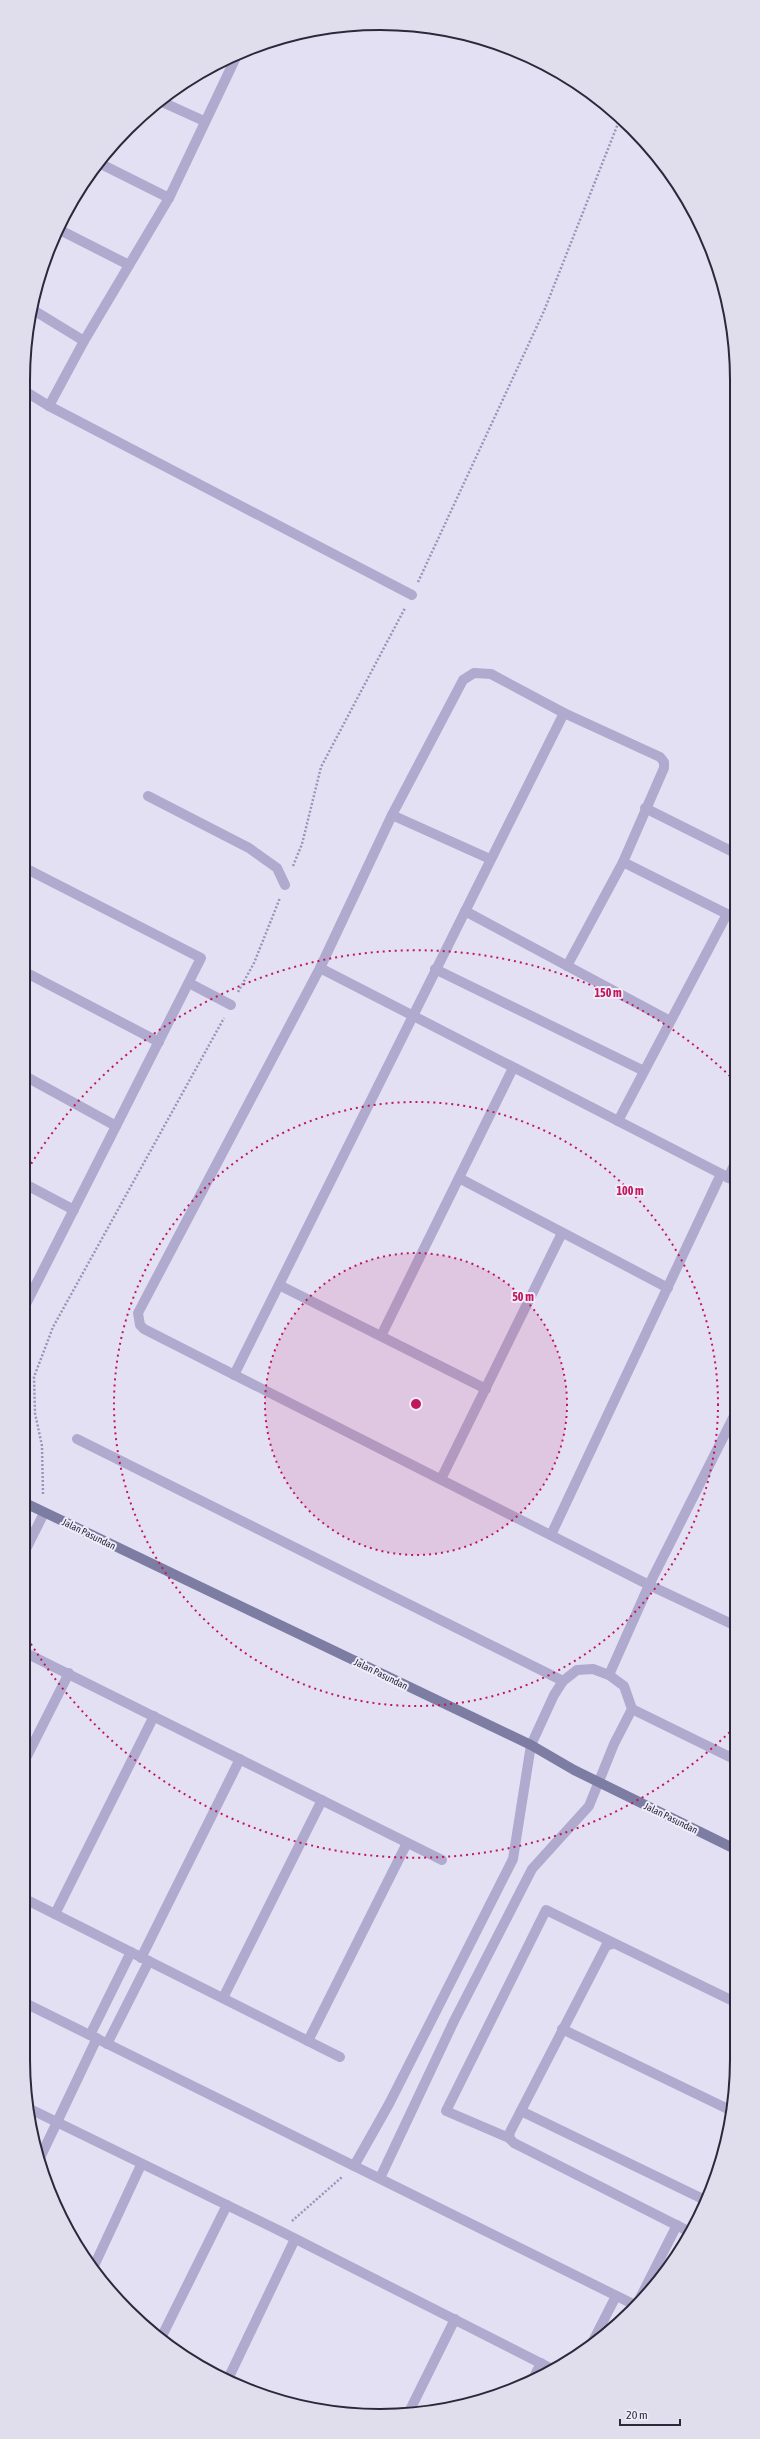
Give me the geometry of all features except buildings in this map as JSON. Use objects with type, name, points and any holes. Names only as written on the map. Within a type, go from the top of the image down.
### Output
[{"type":"street","points":[[49,406],[84,341],[169,198],[231,63]]},
{"type":"street","points":[[165,103],[204,121]]},
{"type":"street","points":[[103,165],[169,198]]},
{"type":"street","points":[[63,232],[129,265]]},
{"type":"street","points":[[37,312],[84,341]]},
{"type":"street","points":[[30,394],[49,406],[412,594]]},
{"type":"street","points":[[567,966],[623,862],[645,808],[664,768],[664,762],[660,757],[564,712],[491,674],[474,673],[468,675],[392,815],[320,968],[138,1313],[140,1325],[144,1329],[234,1375],[649,1585],[730,1623]]},
{"type":"street","points":[[234,1375],[564,712]]},
{"type":"street","points":[[148,796],[249,848],[277,868],[285,885]]},
{"type":"street","points":[[645,808],[730,850]]},
{"type":"street","points":[[392,815],[490,859]]},
{"type":"street","points":[[623,862],[730,916]]},
{"type":"street","points":[[30,871],[201,958],[74,1210],[30,1285]]},
{"type":"street","points":[[465,910],[670,1021]]},
{"type":"street","points":[[618,1122],[670,1021],[730,918]]},
{"type":"street","points":[[320,968],[728,1178],[668,1288],[551,1535]]},
{"type":"street","points":[[435,969],[644,1071]]},
{"type":"street","points":[[30,975],[158,1042]]},
{"type":"street","points":[[189,983],[231,1005]]},
{"type":"street","points":[[381,1336],[513,1068]]},
{"type":"street","points":[[30,1079],[116,1126]]},
{"type":"street","points":[[459,1178],[562,1234],[668,1288]]},
{"type":"street","points":[[30,1187],[74,1210]]},
{"type":"street","points":[[441,1479],[562,1234]]},
{"type":"street","points":[[279,1285],[486,1389]]},
{"type":"street","points":[[609,1675],[649,1585],[730,1424]]},
{"type":"street","points":[[77,1439],[563,1681]]},
{"type":"street","name":"Jalan Pasundan","points":[[30,1506],[531,1746],[730,1847]]},
{"type":"street","points":[[30,1541],[44,1513]]},
{"type":"street","points":[[30,1655],[69,1673],[442,1860]]},
{"type":"street","points":[[354,2166],[389,2104],[513,1859],[531,1746],[563,1681],[577,1670],[593,1669],[609,1675],[624,1686],[632,1709],[730,1757]]},
{"type":"street","points":[[30,1750],[69,1673]]},
{"type":"street","points":[[380,2178],[454,2021],[532,1869],[589,1806],[600,1782],[614,1744],[632,1709]]},
{"type":"street","points":[[55,1914],[154,1716]]},
{"type":"street","points":[[108,2044],[145,1959],[240,1759]]},
{"type":"street","points":[[223,1998],[322,1800]]},
{"type":"street","points":[[308,2041],[407,1843]]},
{"type":"street","points":[[30,1902],[340,2057]]},
{"type":"street","points":[[685,2230],[514,2143],[509,2138],[446,2111],[546,1910],[612,1944],[620,1945],[730,2000]]},
{"type":"street","points":[[509,2138],[510,2132],[520,2111],[606,1946],[612,1944]]},
{"type":"street","points":[[43,2152],[57,2123],[131,1952]]},
{"type":"street","points":[[30,2006],[630,2303]]},
{"type":"street","points":[[562,2029],[726,2108]]},
{"type":"street","points":[[34,2111],[141,2165],[280,2231],[546,2366]]},
{"type":"street","points":[[520,2111],[701,2198]]},
{"type":"street","points":[[96,2263],[141,2165]]},
{"type":"street","points":[[163,2334],[227,2206]]},
{"type":"street","points":[[646,2287],[677,2225]]},
{"type":"street","points":[[230,2375],[295,2239]]},
{"type":"street","points":[[597,2334],[616,2296]]},
{"type":"street","points":[[411,2407],[455,2319]]},
{"type":"path","points":[[44,1513],[42,1446],[35,1413],[34,1377],[53,1326],[254,963],[302,844],[321,767],[412,594],[544,311],[618,124]]},
{"type":"path","points":[[280,2231],[354,2166]]}]
